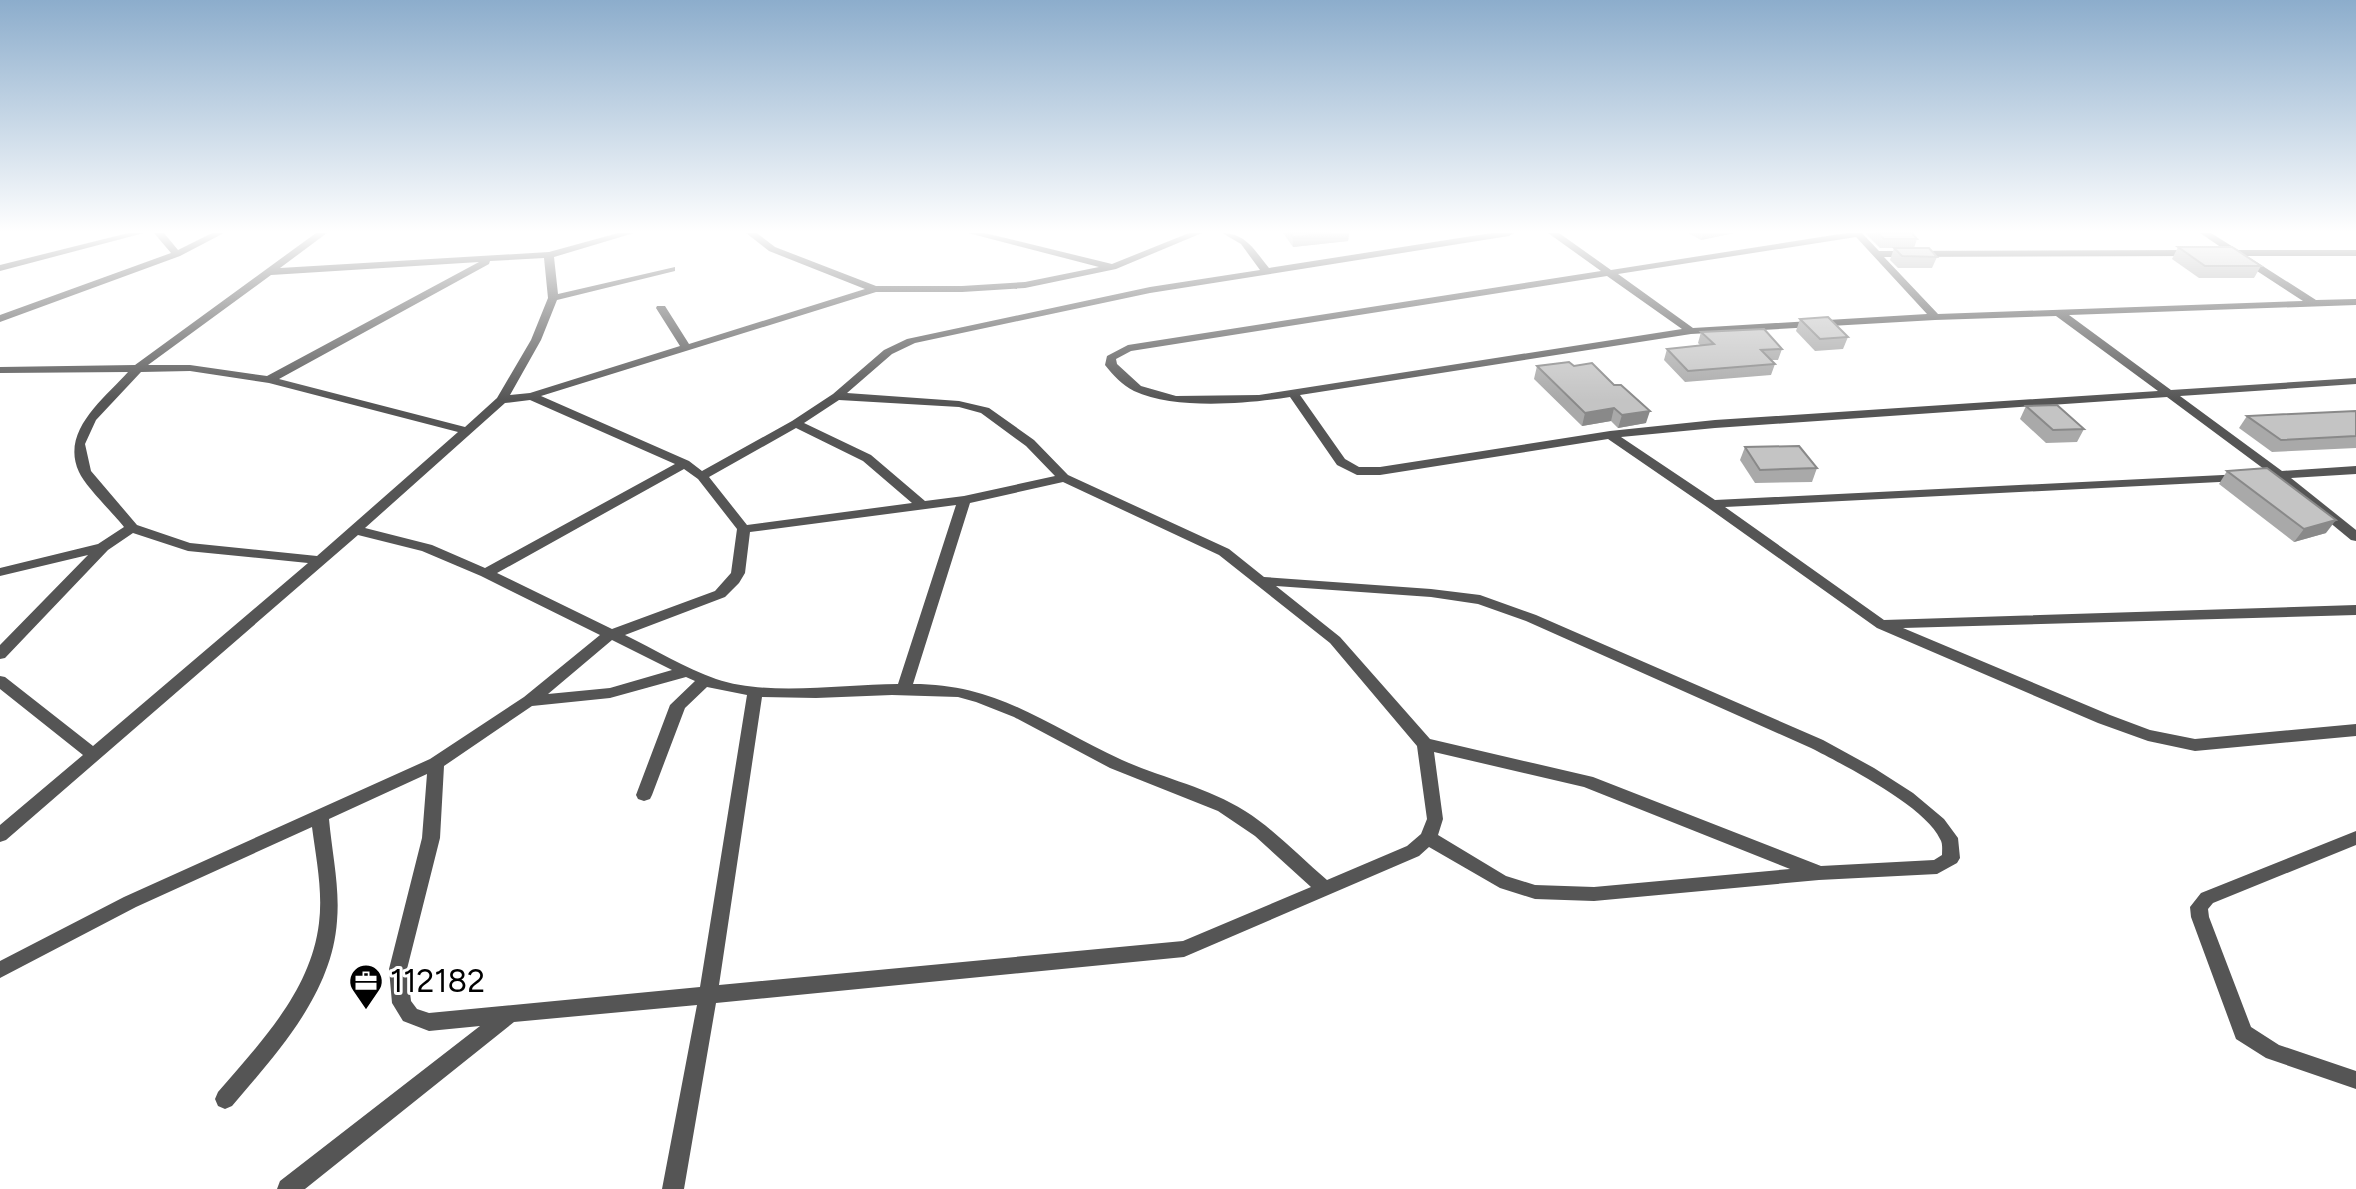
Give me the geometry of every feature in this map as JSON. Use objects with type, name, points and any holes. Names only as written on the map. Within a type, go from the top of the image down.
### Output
[{"type":"street","points":[[0,319],[83,288]]},
{"type":"street","points":[[244,288],[140,366],[91,419],[79,444],[85,472],[132,528],[188,547],[318,560]]},
{"type":"street","points":[[269,380],[438,288]]},
{"type":"street","points":[[0,835],[91,753],[355,530],[502,400],[536,340],[552,298],[551,288]]},
{"type":"street","points":[[552,298],[591,288]]},
{"type":"street","points":[[502,400],[531,396],[875,289],[970,288]]},
{"type":"street","points":[[702,476],[796,423],[837,396],[872,363],[912,341],[1032,313],[1165,288]]},
{"type":"street","points":[[1516,288],[1128,348],[1111,358],[1111,365],[1123,378],[1137,387],[1175,399],[1259,398],[1691,331],[1935,317],[2356,302]]},
{"type":"street","points":[[1631,288],[1691,331]]},
{"type":"street","points":[[1908,288],[1935,317]]},
{"type":"street","points":[[2290,288],[2312,302]]},
{"type":"street","points":[[661,308],[686,348]]},
{"type":"street","points":[[2059,312],[2280,475],[2356,537]]},
{"type":"street","points":[[0,370],[140,366],[190,368],[269,380],[467,432]]},
{"type":"street","points":[[1294,394],[1341,462],[1357,471],[1380,471],[1610,436],[1715,424],[2356,381]]},
{"type":"street","points":[[0,970],[130,902],[436,763],[529,701],[609,635],[720,593],[734,583],[739,573],[744,529],[702,476],[685,464],[531,396]]},
{"type":"street","points":[[436,763],[431,838],[398,969],[402,1003],[410,1015],[429,1022],[1184,949],[1323,887],[1413,851],[1428,838],[1435,819],[1425,744],[1335,640],[1224,552],[1064,478],[1030,443],[985,410],[960,404],[837,396]]},
{"type":"street","points":[[796,423],[867,458],[921,504]]},
{"type":"street","points":[[1610,436],[1712,503],[1882,625],[2148,735],[2195,745],[2356,730]]},
{"type":"street","points":[[486,573],[685,464]]},
{"type":"street","points":[[1712,503],[2356,470]]},
{"type":"street","points":[[744,529],[964,500],[1064,478]]},
{"type":"street","points":[[904,688],[964,500]]},
{"type":"street","points":[[0,654],[103,547],[132,528]]},
{"type":"street","points":[[355,530],[426,548],[486,573],[687,671],[703,682],[755,692],[904,688],[959,692],[1005,707],[1116,764],[1225,807],[1240,816],[1323,887]]},
{"type":"street","points":[[0,572],[103,547]]},
{"type":"street","points":[[1261,581],[1430,593],[1480,600],[1531,618],[1817,744],[1863,768],[1927,814],[1949,837],[1951,858],[1937,867],[1819,873],[1594,894],[1535,892],[1500,881],[1428,838]]},
{"type":"street","points":[[1882,625],[2356,610]]},
{"type":"street","points":[[529,701],[610,693],[687,671]]},
{"type":"street","points":[[0,681],[91,753]]},
{"type":"street","points":[[644,795],[678,705],[703,682]]},
{"type":"street","points":[[673,1189],[708,996],[755,692]]},
{"type":"street","points":[[1425,744],[1587,781],[1819,873]]},
{"type":"street","points":[[225,1099],[270,1045],[299,1002],[319,963],[328,924],[320,817]]},
{"type":"street","points":[[2356,838],[2207,898],[2199,907],[2200,917],[2243,1033],[2273,1052],[2356,1080]]},
{"type":"street","points":[[288,1189],[509,1015]]},
{"type":"building","points":[[1828,317],[1848,337],[1820,339],[1800,319]]},
{"type":"building","points":[[1764,329],[1782,349],[1761,350],[1775,364],[1688,371],[1667,349],[1714,344],[1701,332]]},
{"type":"building","points":[[1569,362],[1574,366],[1592,363],[1614,385],[1621,385],[1650,411],[1622,415],[1614,408],[1585,413],[1537,366]]},
{"type":"building","points":[[2057,405],[2084,429],[2053,430],[2026,406]]},
{"type":"building","points":[[2356,411],[2356,436],[2281,440],[2247,416]]},
{"type":"building","points":[[1799,446],[1817,468],[1760,470],[1745,447]]},
{"type":"building","points":[[2267,468],[2336,520],[2304,529],[2227,471]]},
{"type":"place","name":"112182","points":[[366,1011]]}]
